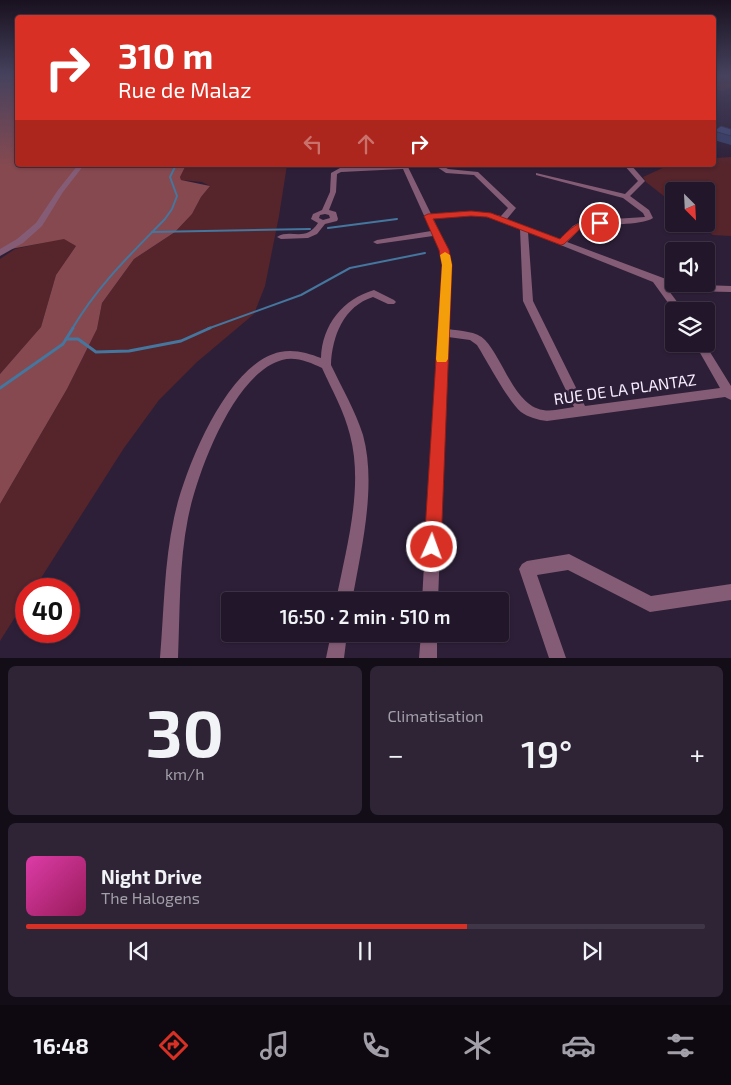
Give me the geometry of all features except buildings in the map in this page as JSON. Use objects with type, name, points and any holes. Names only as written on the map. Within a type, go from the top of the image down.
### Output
[{"type":"street","points":[[0,253],[20,241],[39,224],[60,191],[79,167]]},
{"type":"street","points":[[281,237],[311,236],[317,232],[322,222],[318,221],[315,216],[325,211],[333,192],[334,173],[340,170],[359,167]]},
{"type":"street","points":[[405,167],[444,250],[447,265],[430,592]]},
{"type":"street","points":[[440,167],[446,172],[476,173]]},
{"type":"street","points":[[470,167],[512,208],[503,219]]},
{"type":"street","points":[[626,196],[642,181],[629,167]]},
{"type":"street","points":[[538,174],[626,196],[646,212],[649,218],[585,224],[576,228],[561,242]]},
{"type":"street","points":[[428,216],[480,213],[503,219],[656,280],[687,288],[731,289]]},
{"type":"street","points":[[524,228],[528,301],[582,411]]},
{"type":"street","points":[[377,242],[436,233]]},
{"type":"street","points":[[656,280],[672,302]]},
{"type":"street","points":[[345,592],[361,497],[361,471],[359,446],[352,422],[326,365],[330,335],[347,308],[361,297],[374,293],[391,302]]},
{"type":"street","name":"RUE DE LA PLANTAZ","points":[[443,332],[472,337],[481,342],[519,402],[532,413],[547,416],[730,393]]},
{"type":"street","points":[[705,352],[730,393]]},
{"type":"street","points":[[169,658],[175,558],[181,516],[193,476],[212,430],[234,394],[264,362],[291,354],[307,357],[326,365]]},
{"type":"street","points":[[558,658],[527,569],[569,562],[650,604],[731,592]]},
{"type":"street","points":[[335,658],[338,642]]},
{"type":"street","points":[[428,658],[429,642]]},
{"type":"shaded area","points":[[0,106],[15,106],[15,167],[185,167],[180,177],[181,180],[210,186],[201,197],[192,214],[175,232],[134,259],[102,303],[97,329],[67,389],[0,504],[0,374],[41,327],[56,275],[76,246],[64,239],[0,251]]},
{"type":"shaded area","points":[[731,157],[731,236],[713,235],[709,232],[715,232],[715,182],[665,182],[665,197],[646,182],[643,177],[665,167],[716,167],[716,158]]},
{"type":"shaded area","points":[[185,167],[287,167],[265,286],[254,314],[197,362],[159,400],[124,448],[41,578],[15,578],[15,617],[0,641],[0,504],[67,389],[97,329],[102,303],[134,259],[175,232],[192,214],[201,197],[210,186],[202,182],[181,180],[180,177]]},
{"type":"shaded area","points":[[64,238],[76,246],[56,275],[41,327],[0,374],[0,259],[15,249]]},
{"type":"waterway","points":[[152,232],[172,209],[177,196],[170,177],[175,167]]},
{"type":"waterway","points":[[328,228],[397,219]]},
{"type":"waterway","points":[[152,232],[310,229]]},
{"type":"waterway","points":[[72,329],[104,284],[152,232]]},
{"type":"waterway","points":[[207,329],[301,295],[350,268],[425,253]]},
{"type":"waterway","points":[[66,339],[73,328]]},
{"type":"waterway","points":[[66,339],[78,339],[96,352],[129,351],[181,341],[210,328]]},
{"type":"waterway","points":[[0,388],[63,344],[66,339]]},
{"type":"slow traffic","points":[[442,359],[447,265],[445,255]]},
{"type":"route","points":[[432,547],[447,265],[444,250],[428,216],[471,213],[488,214],[561,242],[576,228],[585,224],[600,223]]}]
